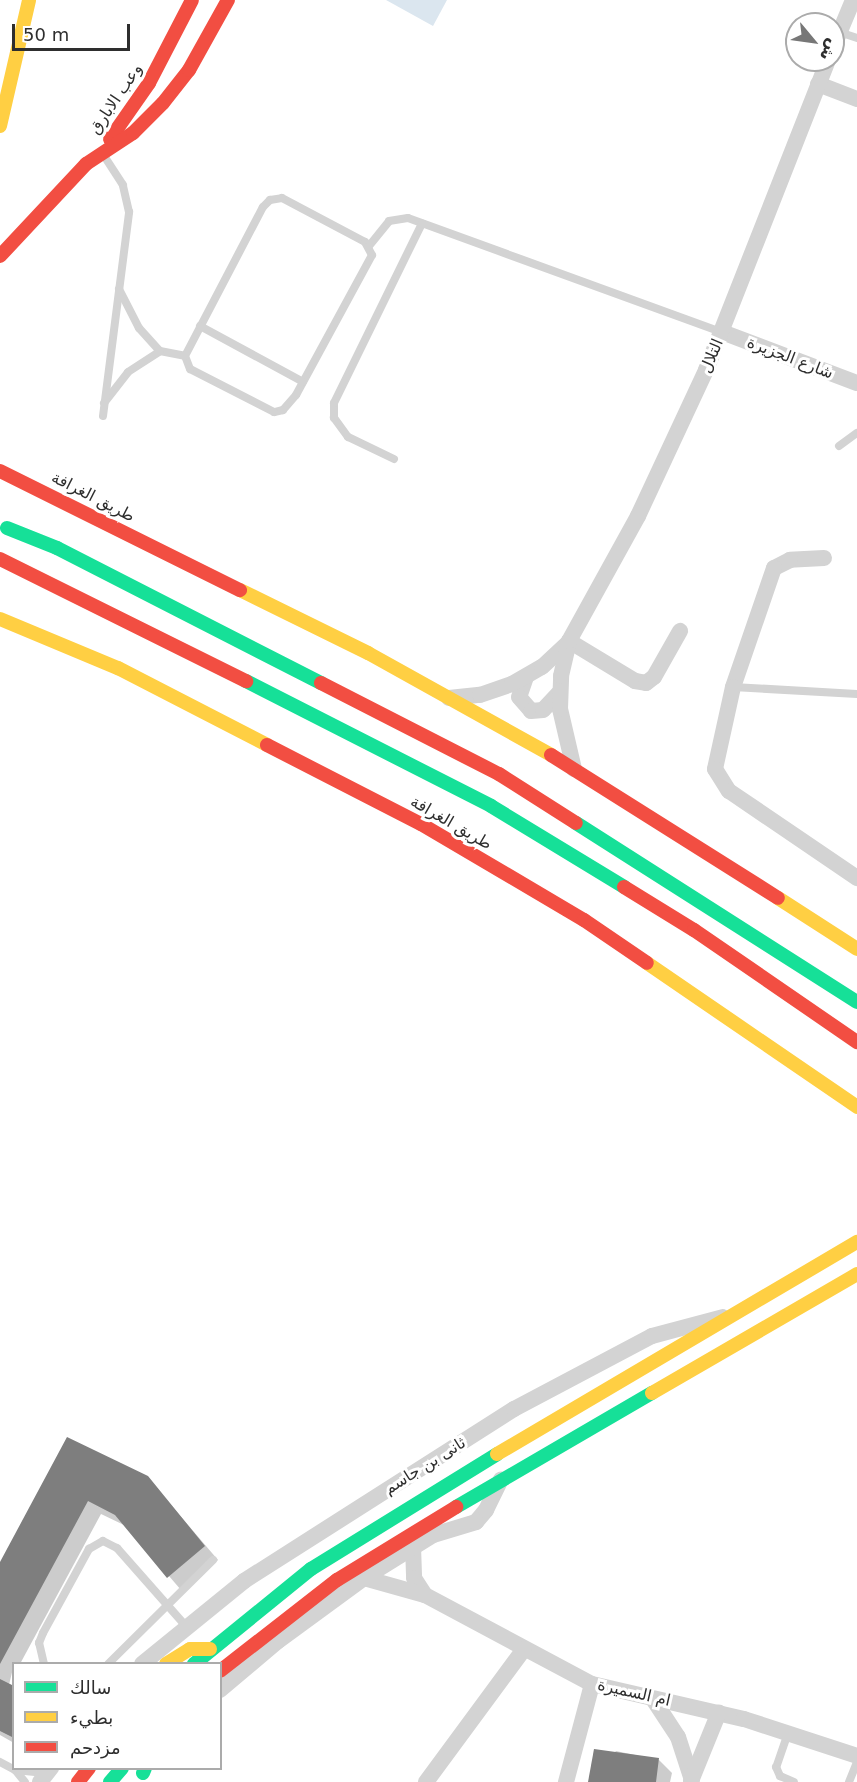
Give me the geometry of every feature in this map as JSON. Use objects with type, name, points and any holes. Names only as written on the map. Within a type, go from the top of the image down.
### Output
[{"type":"main road","points":[[0,126],[8,79],[29,0]]},
{"type":"main road","name":"وعب الابارق","points":[[0,256],[100,152],[149,83],[192,0]]},
{"type":"main road","name":"وعب الابارق","points":[[100,152],[133,133],[163,103],[189,69],[228,0]]},
{"type":"main road","name":"طريق الغرافة","points":[[0,465],[3,475],[368,653],[574,769],[712,852],[857,949]]},
{"type":"main road","points":[[7,528],[57,548],[499,774],[857,1002]]},
{"type":"main road","name":"طريق الغرافة","points":[[0,559],[43,576],[491,806],[694,930],[857,1042]]},
{"type":"main road","name":"طريق الغرافة","points":[[0,619],[118,668],[421,824],[584,920],[857,1107]]},
{"type":"main road","points":[[828,1086],[857,1099]]},
{"type":"main road","points":[[828,1086],[857,1114]]},
{"type":"main road","name":"ثانى بن جاسم","points":[[196,1662],[311,1569],[397,1512],[857,1242]]},
{"type":"main road","points":[[222,1669],[338,1580],[501,1479],[857,1274]]},
{"type":"main road","points":[[169,1662],[190,1649],[210,1649]]},
{"type":"main road","points":[[78,1782],[87,1770]]},
{"type":"main road","points":[[110,1782],[120,1770]]},
{"type":"street","points":[[845,19],[853,0]]},
{"type":"street","points":[[0,64],[8,79]]},
{"type":"street","name":"التلال","points":[[569,641],[638,516],[722,332],[823,72]]},
{"type":"street","points":[[818,84],[857,99]]},
{"type":"street","name":"شارع الجزيرة","points":[[722,332],[857,383]]},
{"type":"street","points":[[824,558],[784,561],[774,568],[733,687],[715,769],[722,784],[857,878]]},
{"type":"street","points":[[569,641],[635,681],[646,683],[654,677],[680,631]]},
{"type":"street","points":[[448,699],[480,695],[526,677],[569,641]]},
{"type":"street","points":[[569,641],[559,693],[564,740],[574,769]]},
{"type":"street","points":[[526,677],[519,697],[531,711],[543,710],[559,693]]},
{"type":"street","name":"ثانى بن جاسم","points":[[144,1662],[185,1625],[244,1581],[514,1409],[652,1336],[732,1315]]},
{"type":"street","points":[[222,1688],[278,1641],[364,1578],[433,1535],[476,1522],[486,1510],[501,1479]]},
{"type":"street","points":[[413,1546],[414,1578],[425,1595]]},
{"type":"street","name":"ام السميرة","points":[[364,1578],[425,1595],[592,1684],[719,1712],[857,1756]]},
{"type":"street","points":[[426,1782],[524,1649]]},
{"type":"street","points":[[566,1782],[592,1684]]},
{"type":"street","points":[[653,1699],[678,1737],[691,1781]]},
{"type":"street","points":[[691,1781],[719,1712]]},
{"type":"lane","points":[[100,152],[117,173],[129,212],[103,416]]},
{"type":"lane","points":[[369,246],[290,199],[270,200],[185,356],[190,369],[267,410],[283,410],[303,382],[370,260],[369,246],[390,221],[408,218],[722,332]]},
{"type":"lane","points":[[394,459],[348,437],[334,418],[334,402],[422,223]]},
{"type":"lane","points":[[119,289],[139,328],[160,351],[185,356]]},
{"type":"lane","points":[[200,326],[303,382]]},
{"type":"lane","points":[[103,405],[128,372],[160,351]]},
{"type":"lane","points":[[839,447],[857,433]]},
{"type":"lane","points":[[733,687],[857,694]]},
{"type":"lane","points":[[44,1662],[39,1643],[43,1633],[95,1544],[111,1543],[117,1548],[185,1625]]},
{"type":"lane","points":[[110,1662],[213,1560]]},
{"type":"lane","points":[[788,1733],[776,1767],[780,1776],[794,1782]]},
{"type":"lane","points":[[849,1782],[857,1762]]},
{"type":"lane","points":[[15,1770],[46,1774]]},
{"type":"lane","points":[[15,1770],[25,1782]]},
{"type":"shaded area","points":[[386,0],[447,0],[433,26]]},
{"type":"building","points":[[67,1437],[148,1476],[205,1546],[167,1578],[115,1515],[88,1501],[0,1664],[0,1562]]},
{"type":"building","points":[[0,1679],[12,1685],[12,1737],[0,1731]]},
{"type":"building","points":[[594,1749],[659,1758],[656,1782],[588,1782]]},
{"type":"traffic: fast","points":[[7,528],[57,548],[321,683]]},
{"type":"traffic: fast","points":[[246,681],[491,806],[624,887]]},
{"type":"traffic: fast","points":[[576,823],[857,1002]]},
{"type":"traffic: fast","points":[[456,1507],[652,1393]]},
{"type":"traffic: fast","points":[[196,1662],[311,1569],[497,1454]]},
{"type":"traffic: fast","points":[[110,1782],[120,1770]]},
{"type":"traffic: slow","points":[[0,126],[29,0]]},
{"type":"traffic: slow","points":[[240,590],[368,653],[551,755]]},
{"type":"traffic: slow","points":[[0,619],[118,668],[267,745]]},
{"type":"traffic: slow","points":[[778,898],[857,949]]},
{"type":"traffic: slow","points":[[647,963],[857,1107]]},
{"type":"traffic: slow","points":[[497,1454],[857,1242]]},
{"type":"traffic: slow","points":[[652,1393],[857,1274]]},
{"type":"traffic: slow","points":[[169,1662],[190,1649],[210,1649]]},
{"type":"traffic: jam","points":[[110,139],[149,83],[192,0]]},
{"type":"traffic: jam","points":[[0,256],[86,164],[133,133],[163,103],[189,70],[228,0]]},
{"type":"traffic: jam","points":[[0,471],[240,590]]},
{"type":"traffic: jam","points":[[0,559],[246,681]]},
{"type":"traffic: jam","points":[[321,683],[499,774],[576,823]]},
{"type":"traffic: jam","points":[[267,745],[421,824],[584,920],[647,963]]},
{"type":"traffic: jam","points":[[551,755],[778,898]]},
{"type":"traffic: jam","points":[[624,887],[694,930],[857,1042]]},
{"type":"traffic: jam","points":[[222,1669],[337,1580],[456,1507]]},
{"type":"traffic: jam","points":[[78,1782],[87,1770]]}]
